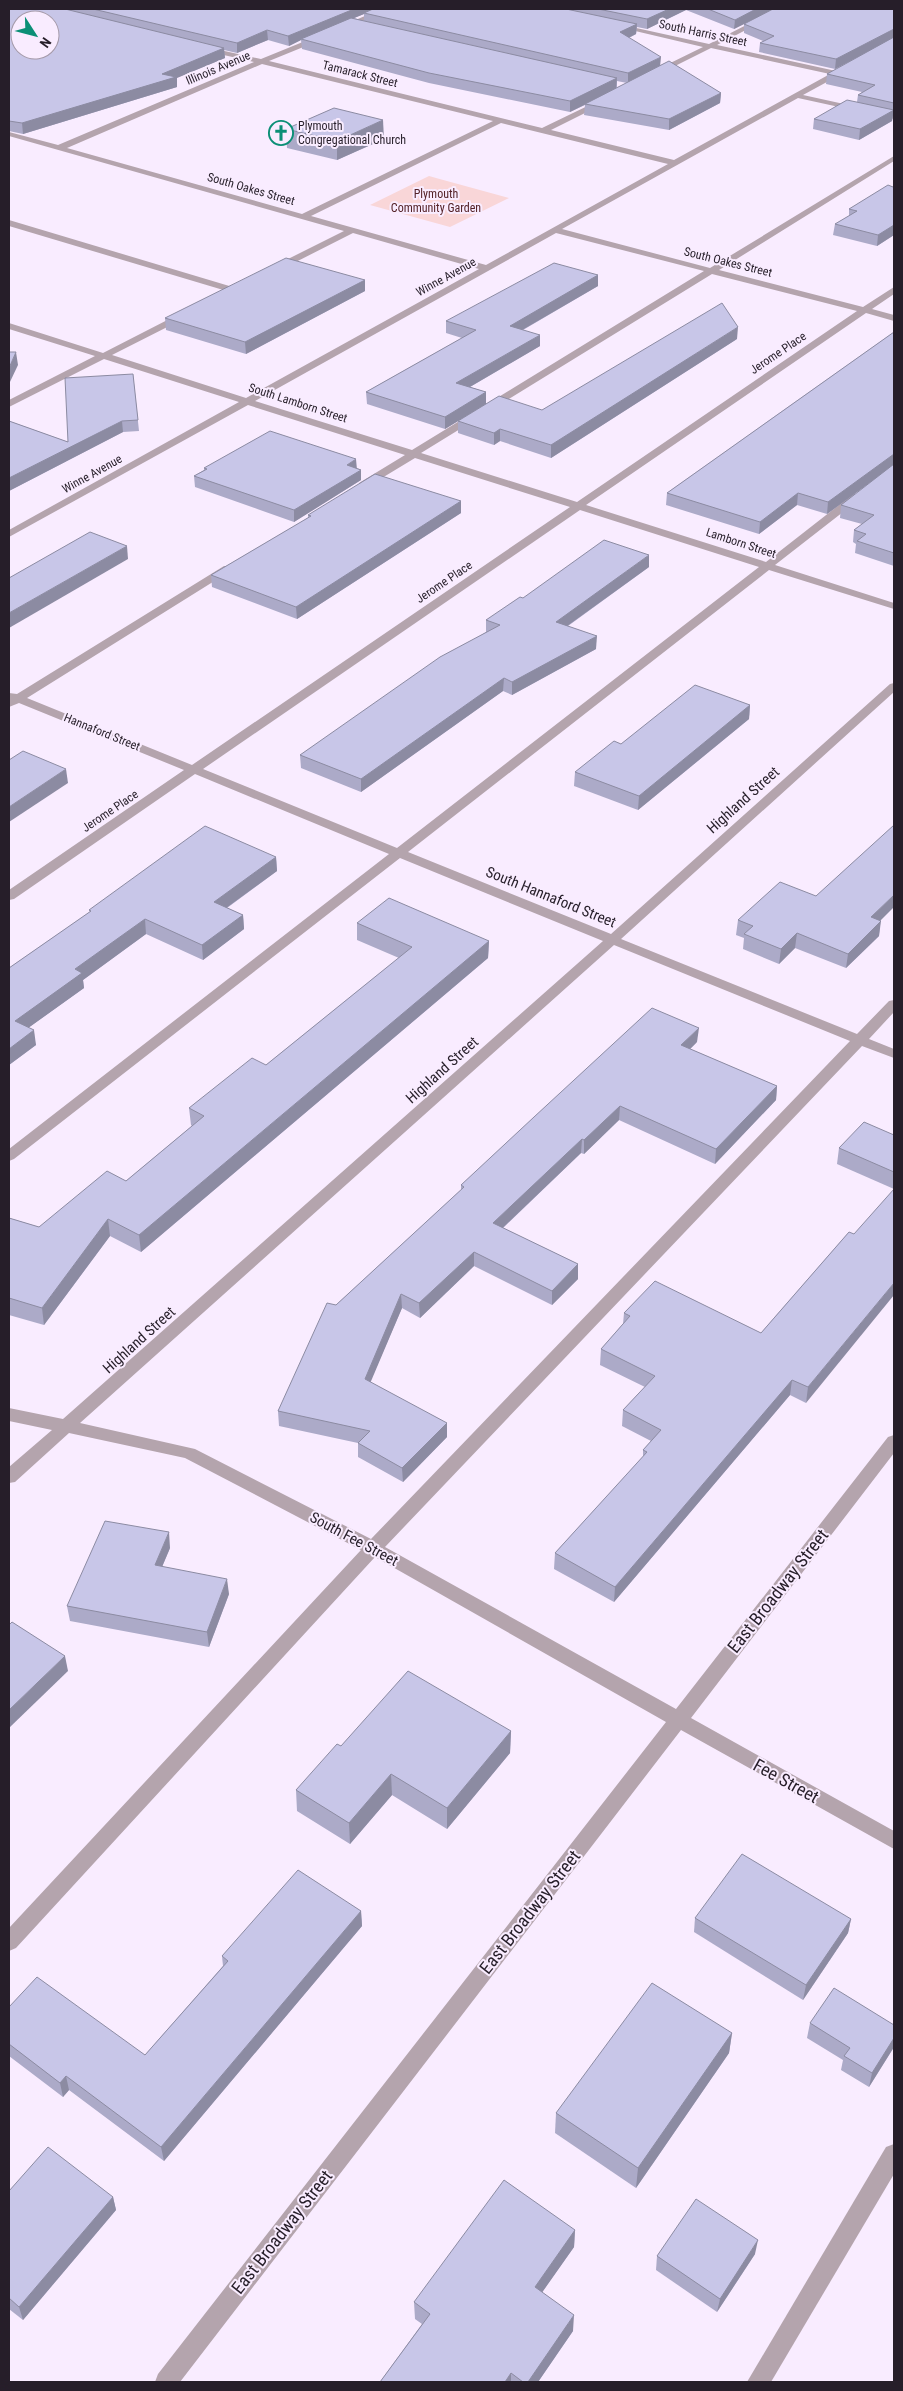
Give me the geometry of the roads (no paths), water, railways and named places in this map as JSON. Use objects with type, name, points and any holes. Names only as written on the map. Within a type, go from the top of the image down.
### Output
[{"type":"street","points":[[333,31],[386,9]]},
{"type":"street","points":[[644,79],[784,9]]},
{"type":"street","points":[[351,24],[370,28]]},
{"type":"street","name":"South Harris Street","points":[[613,25],[836,73]]},
{"type":"street","name":"Illinois Avenue","points":[[60,148],[324,35]]},
{"type":"street","name":"Tamarack Street","points":[[194,46],[675,163]]},
{"type":"street","name":"Winne Avenue","points":[[9,534],[675,163],[799,96],[853,64]]},
{"type":"street","points":[[543,131],[611,96]]},
{"type":"street","points":[[799,96],[894,117]]},
{"type":"street","points":[[304,216],[501,120]]},
{"type":"street","name":"South Oakes Street","points":[[9,134],[487,268]]},
{"type":"street","points":[[354,490],[894,158]]},
{"type":"street","points":[[9,223],[238,288],[216,299]]},
{"type":"street","points":[[267,273],[352,230]]},
{"type":"street","name":"South Oakes Street","points":[[555,230],[894,318]]},
{"type":"street","name":"Jerome Place","points":[[9,896],[894,290]]},
{"type":"street","points":[[9,404],[190,312]]},
{"type":"street","name":"South Lamborn Street","points":[[9,326],[580,506]]},
{"type":"street","points":[[9,1156],[870,486]]},
{"type":"street","name":"Lamborn Street","points":[[580,506],[894,606]]},
{"type":"street","points":[[12,699],[236,563]]},
{"type":"street","name":"Highland Street","points":[[9,1478],[613,940],[894,686]]},
{"type":"street","name":"Hannaford Street","points":[[12,699],[196,769]]},
{"type":"street","name":"South Hannaford Street","points":[[196,769],[894,1054]]},
{"type":"street","points":[[9,1942],[372,1548],[894,1004]]},
{"type":"street","name":"South Fee Street","points":[[9,1414],[15,1417],[66,1426],[189,1453],[372,1548],[678,1720]]},
{"type":"street","name":"East Broadway Street","points":[[166,2382],[894,1441]]},
{"type":"street","name":"Fee Street","points":[[678,1720],[894,1841]]},
{"type":"street","points":[[758,2382],[894,2154]]},
{"type":"place","name":"Plymouth Congregational Church","points":[[281,133]]},
{"type":"park label","name":"Plymouth Community Garden","points":[[436,201]]}]
